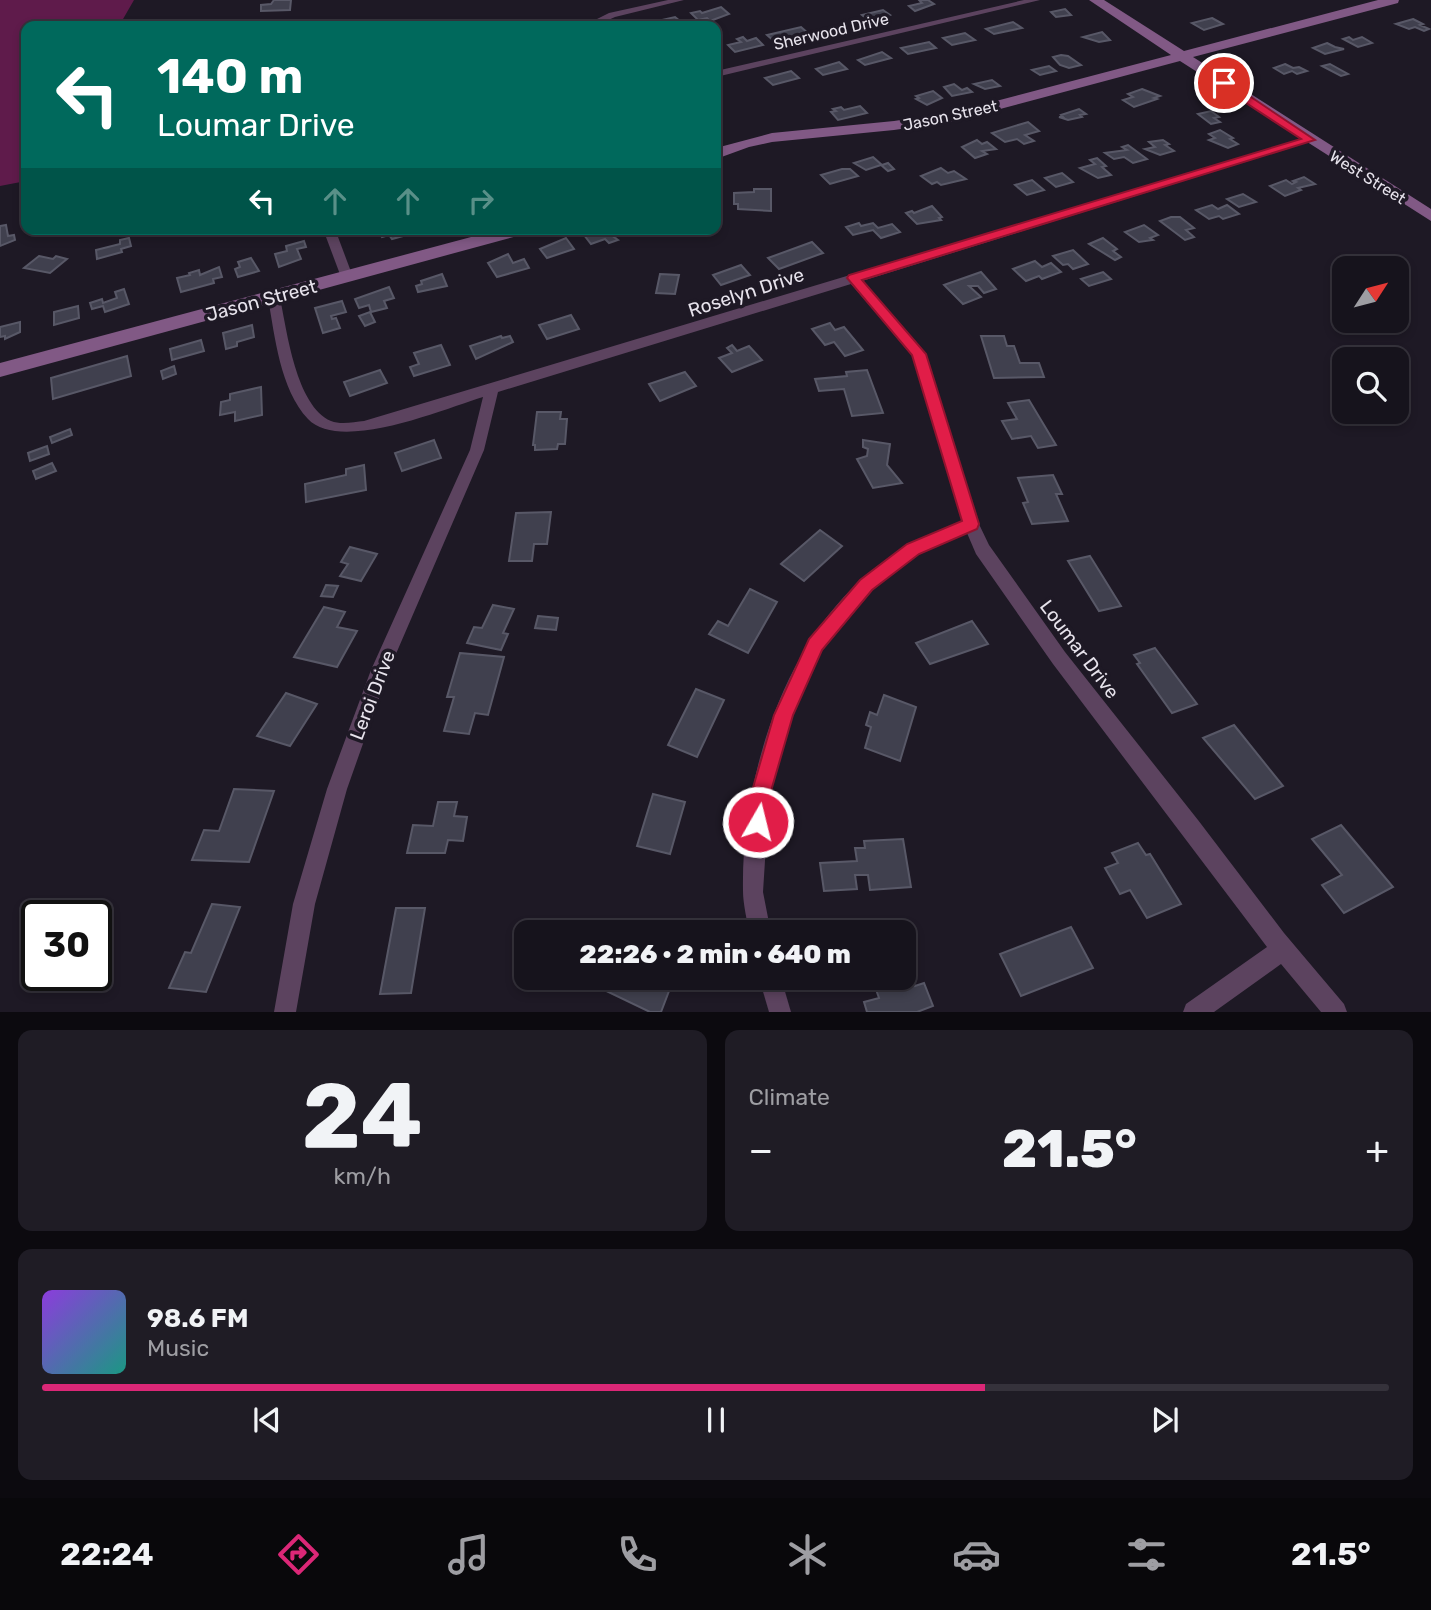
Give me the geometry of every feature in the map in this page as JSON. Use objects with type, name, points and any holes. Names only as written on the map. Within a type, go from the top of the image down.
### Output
[{"type":"street","points":[[599,21],[612,15],[680,0]]},
{"type":"street","name":"Sherwood Drive","points":[[721,73],[1036,0]]},
{"type":"street","name":"West Street","points":[[1095,0],[1431,216]]},
{"type":"street","name":"Jason Street","points":[[721,152],[759,140],[934,120],[1025,99],[1393,0]]},
{"type":"street","name":"Roselyn Drive","points":[[274,298],[297,388],[309,412],[327,425],[347,427],[376,424],[1310,140]]},
{"type":"street","points":[[331,235],[347,277]]},
{"type":"street","name":"Jason Street","points":[[0,370],[500,235]]},
{"type":"street","name":"Loumar Drive","points":[[853,278],[919,354],[971,524],[982,549],[1059,658],[1283,949],[1336,1012]]},
{"type":"street","name":"Leroi Drive","points":[[285,1012],[304,904],[337,789],[380,670],[477,450],[492,389]]},
{"type":"street","points":[[758,920],[753,892],[760,798],[783,715],[815,645],[866,585],[913,549],[971,524]]},
{"type":"street","points":[[1194,1012],[1283,949]]},
{"type":"street","points":[[774,990],[780,1012]]},
{"type":"shaded area","points":[[0,0],[134,0],[122,21],[21,21],[21,182],[0,186]]},
{"type":"building","points":[[274,0],[291,0],[290,10],[261,11],[261,5],[271,4]]},
{"type":"building","points":[[919,0],[928,0],[934,4],[915,11],[909,6],[922,3]]},
{"type":"building","points":[[721,7],[729,14],[710,21],[707,18],[698,20],[691,13],[702,13]]},
{"type":"building","points":[[1065,9],[1071,15],[1056,17],[1051,12]]},
{"type":"building","points":[[883,10],[890,15],[871,22],[862,15]]},
{"type":"building","points":[[675,17],[680,21],[657,21]]},
{"type":"building","points":[[1212,18],[1223,24],[1204,30],[1192,23]]},
{"type":"building","points":[[1413,19],[1429,29],[1409,29],[1396,24]]},
{"type":"building","points":[[1013,22],[1022,28],[994,34],[986,29]]},
{"type":"building","points":[[801,27],[809,34],[775,42],[767,35]]},
{"type":"building","points":[[1102,32],[1110,40],[1099,42],[1083,37]]},
{"type":"building","points":[[965,33],[975,40],[952,45],[943,38]]},
{"type":"building","points":[[743,37],[747,41],[756,38],[763,45],[735,52],[728,45],[741,42],[737,39]]},
{"type":"building","points":[[1349,37],[1353,40],[1362,37],[1372,43],[1358,47],[1343,39]]},
{"type":"building","points":[[929,42],[936,48],[908,54],[901,48]]},
{"type":"building","points":[[1327,43],[1344,49],[1325,54],[1313,48]]},
{"type":"building","points":[[882,52],[891,58],[865,65],[858,60]]},
{"type":"building","points":[[1068,56],[1081,65],[1069,68],[1060,65],[1053,57]]},
{"type":"building","points":[[839,62],[847,69],[823,75],[816,69]]},
{"type":"building","points":[[1285,64],[1307,71],[1284,74],[1274,68]]},
{"type":"building","points":[[1330,64],[1348,74],[1341,76],[1322,66]]},
{"type":"building","points":[[1049,66],[1056,71],[1040,75],[1032,70]]},
{"type":"building","points":[[791,71],[799,78],[773,85],[765,78]]},
{"type":"building","points":[[992,80],[1000,86],[985,89],[974,84]]},
{"type":"building","points":[[954,84],[962,90],[967,88],[972,92],[952,96],[944,87]]},
{"type":"building","points":[[1142,89],[1160,96],[1134,107],[1123,100],[1133,97],[1128,94]]},
{"type":"building","points":[[933,91],[942,98],[927,105],[916,99],[919,98],[916,96]]},
{"type":"building","points":[[860,106],[867,113],[838,120],[831,112],[841,107],[844,110]]},
{"type":"building","points":[[1079,109],[1086,114],[1068,120],[1059,117],[1063,117],[1061,115]]},
{"type":"building","points":[[1211,111],[1219,117],[1214,118],[1220,122],[1211,124],[1198,114]]},
{"type":"building","points":[[1028,122],[1039,131],[1025,135],[1034,141],[1024,144],[1017,139],[1005,142],[992,133]]},
{"type":"building","points":[[1220,130],[1238,144],[1228,148],[1209,140],[1215,138],[1209,134]]},
{"type":"building","points":[[977,140],[982,144],[987,142],[996,149],[982,151],[987,154],[975,158],[962,147]]},
{"type":"building","points":[[1163,140],[1169,144],[1165,145],[1174,151],[1160,155],[1145,149],[1155,147],[1149,142]]},
{"type":"building","points":[[1128,145],[1147,159],[1133,163],[1124,157],[1114,159],[1105,153],[1127,150],[1122,147]]},
{"type":"building","points":[[873,157],[882,165],[888,163],[894,169],[888,171],[881,165],[866,170],[854,163]]},
{"type":"building","points":[[1097,158],[1111,175],[1098,178],[1080,168],[1095,164],[1090,160]]},
{"type":"building","points":[[941,168],[948,173],[954,171],[966,179],[941,185],[937,182],[932,184],[921,176]]},
{"type":"building","points":[[850,169],[858,176],[830,184],[821,175]]},
{"type":"building","points":[[1062,173],[1073,182],[1056,187],[1045,178]]},
{"type":"building","points":[[1304,177],[1315,184],[1298,188],[1301,190],[1285,196],[1270,186],[1286,180],[1292,184]]},
{"type":"building","points":[[1032,180],[1044,190],[1027,195],[1015,185]]},
{"type":"building","points":[[754,189],[771,189],[771,211],[738,209],[738,204],[734,204],[734,193],[754,192]]},
{"type":"building","points":[[1243,194],[1256,202],[1239,207],[1227,199]]},
{"type":"building","points":[[1212,205],[1218,209],[1227,205],[1239,214],[1223,219],[1219,216],[1209,219],[1196,210]]},
{"type":"building","points":[[932,206],[942,217],[939,218],[941,220],[917,224],[906,213],[914,213]]},
{"type":"building","points":[[1180,217],[1194,228],[1186,230],[1194,237],[1185,240],[1160,221]]},
{"type":"building","points":[[859,223],[861,226],[873,223],[878,228],[892,224],[900,232],[881,238],[873,230],[853,235],[846,227]]},
{"type":"building","points":[[6,225],[8,236],[14,235],[15,240],[0,246],[0,226]]},
{"type":"building","points":[[1144,225],[1158,235],[1150,238],[1153,240],[1139,242],[1125,232]]},
{"type":"building","points":[[389,235],[407,235],[392,239]]},
{"type":"building","points":[[584,235],[620,235],[614,237],[618,240],[609,243],[605,239],[591,244]]},
{"type":"building","points":[[129,238],[131,246],[121,249],[122,252],[97,259],[96,250],[120,244],[120,240]]},
{"type":"building","points":[[566,238],[574,249],[547,258],[540,249]]},
{"type":"building","points":[[1103,238],[1117,249],[1113,251],[1121,257],[1115,260],[1089,244]]},
{"type":"building","points":[[304,241],[306,247],[297,249],[301,259],[279,267],[275,254],[287,251],[286,246]]},
{"type":"building","points":[[812,242],[823,253],[779,269],[768,258]]},
{"type":"building","points":[[1073,250],[1088,264],[1073,269],[1053,256]]},
{"type":"building","points":[[508,254],[513,263],[524,259],[529,268],[497,277],[488,263]]},
{"type":"building","points":[[39,256],[67,259],[50,273],[24,268]]},
{"type":"building","points":[[251,258],[259,271],[238,277],[235,269],[240,267],[238,262]]},
{"type":"building","points":[[1035,261],[1042,267],[1051,263],[1061,272],[1026,281],[1013,269]]},
{"type":"building","points":[[741,265],[750,275],[721,285],[713,275]]},
{"type":"building","points":[[219,267],[222,277],[213,279],[214,283],[181,292],[177,278],[199,270],[200,275]]},
{"type":"building","points":[[981,272],[996,289],[984,293],[978,286],[969,286],[981,297],[963,304],[944,285]]},
{"type":"building","points":[[1103,272],[1111,279],[1089,286],[1081,279]]},
{"type":"building","points":[[442,274],[447,286],[418,292],[416,286],[422,284],[421,281]]},
{"type":"building","points":[[660,274],[679,275],[675,294],[656,293]]},
{"type":"building","points":[[389,287],[394,298],[384,301],[387,308],[371,312],[369,305],[359,308],[355,299]]},
{"type":"building","points":[[124,289],[129,304],[105,312],[103,306],[92,309],[90,303],[102,299],[103,303],[117,298],[115,292]]},
{"type":"building","points":[[342,301],[346,312],[331,316],[332,319],[336,318],[340,328],[323,333],[315,308]]},
{"type":"building","points":[[78,306],[79,318],[54,325],[54,312]]},
{"type":"building","points":[[370,312],[375,322],[365,326],[359,316]]},
{"type":"building","points":[[571,315],[579,329],[547,339],[539,325]]},
{"type":"building","points":[[20,322],[20,332],[5,339],[5,336],[0,337],[0,327]]},
{"type":"building","points":[[830,323],[835,330],[844,327],[863,350],[845,356],[834,342],[825,345],[812,329]]},
{"type":"building","points":[[252,325],[254,337],[237,342],[237,346],[226,349],[223,333]]},
{"type":"building","points":[[501,336],[510,336],[513,342],[476,359],[470,346]]},
{"type":"building","points":[[981,336],[1004,336],[1007,346],[1014,346],[1020,363],[1039,363],[1044,377],[994,378]]},
{"type":"building","points":[[201,340],[204,351],[172,360],[170,349]]},
{"type":"building","points":[[441,345],[450,365],[414,376],[410,367],[419,364],[414,353]]},
{"type":"building","points":[[732,345],[737,351],[749,346],[762,360],[732,372],[719,358],[732,353],[727,348]]},
{"type":"building","points":[[127,356],[131,376],[53,399],[51,378]]},
{"type":"building","points":[[174,366],[176,374],[163,379],[161,371]]},
{"type":"building","points":[[380,370],[387,383],[350,396],[344,382]]},
{"type":"building","points":[[867,370],[883,413],[852,416],[844,389],[819,391],[815,379],[847,376],[846,372]]},
{"type":"building","points":[[685,372],[696,386],[660,401],[649,384]]},
{"type":"building","points":[[261,387],[262,415],[235,421],[235,412],[220,415],[221,402],[230,400],[230,394]]},
{"type":"building","points":[[1029,400],[1056,445],[1038,448],[1031,436],[1012,439],[1002,421],[1017,419],[1008,403]]},
{"type":"building","points":[[537,412],[561,412],[560,419],[567,419],[565,444],[558,444],[557,449],[535,450],[533,445]]},
{"type":"building","points":[[70,429],[72,435],[52,443],[50,437]]},
{"type":"building","points":[[434,440],[441,458],[402,471],[395,453]]},
{"type":"building","points":[[863,440],[890,444],[887,465],[902,483],[873,488],[857,459],[867,456],[868,449],[863,447]]},
{"type":"building","points":[[47,446],[49,454],[30,461],[28,453]]},
{"type":"building","points":[[52,463],[56,471],[36,479],[33,471]]},
{"type":"building","points":[[364,465],[366,490],[306,502],[305,484],[346,475],[346,469]]},
{"type":"building","points":[[1053,475],[1062,494],[1056,494],[1068,521],[1032,524],[1023,503],[1028,502],[1018,478]]},
{"type":"building","points":[[551,512],[547,544],[534,544],[532,561],[509,561],[516,513]]},
{"type":"building","points":[[820,530],[842,546],[804,581],[781,564]]},
{"type":"building","points":[[350,547],[377,554],[361,581],[340,576],[348,564],[341,562]]},
{"type":"building","points":[[1090,556],[1121,606],[1099,611],[1068,561]]},
{"type":"building","points":[[326,585],[338,586],[333,597],[321,596]]},
{"type":"building","points":[[750,589],[777,602],[748,653],[709,634],[718,621],[728,626]]},
{"type":"building","points":[[493,605],[514,609],[503,633],[508,634],[501,650],[467,643],[474,627],[482,628]]},
{"type":"building","points":[[324,607],[345,612],[337,627],[357,631],[337,667],[294,657]]},
{"type":"building","points":[[538,616],[558,618],[556,630],[535,628]]},
{"type":"building","points":[[972,621],[988,644],[930,664],[916,643]]},
{"type":"building","points":[[1155,648],[1197,704],[1172,713],[1137,664],[1140,663],[1134,655]]},
{"type":"building","points":[[460,653],[504,657],[488,715],[475,713],[469,734],[444,731],[454,697],[447,697]]},
{"type":"building","points":[[696,689],[724,700],[697,757],[668,745]]},
{"type":"building","points":[[286,693],[317,704],[290,746],[257,736]]},
{"type":"building","points":[[884,695],[916,707],[900,761],[865,748],[871,727],[866,725],[870,712],[877,715]]},
{"type":"building","points":[[1234,725],[1283,786],[1255,799],[1203,738]]},
{"type":"building","points":[[234,789],[274,791],[249,862],[192,860],[204,830],[219,831]]},
{"type":"building","points":[[653,794],[685,802],[670,854],[637,846]]},
{"type":"building","points":[[438,802],[457,802],[454,816],[467,817],[463,841],[448,840],[445,853],[407,853],[413,825],[433,826]]},
{"type":"building","points":[[1341,825],[1393,887],[1344,913],[1322,885],[1342,875],[1312,839]]},
{"type":"building","points":[[903,839],[911,887],[870,890],[868,875],[855,875],[857,889],[824,891],[820,863],[857,861],[855,848],[865,848],[864,841]]},
{"type":"building","points":[[1138,843],[1146,855],[1150,854],[1181,904],[1147,918],[1130,890],[1120,894],[1105,868],[1118,863],[1112,853]]},
{"type":"building","points":[[212,904],[240,907],[206,992],[169,988],[185,952],[191,953]]},
{"type":"building","points":[[396,908],[425,908],[411,993],[380,994]]},
{"type":"building","points":[[1071,927],[1093,968],[1021,996],[1000,954]]},
{"type":"building","points":[[924,983],[933,1006],[917,1012],[867,1012],[864,1002],[879,998],[876,990],[916,990],[916,986]]},
{"type":"building","points":[[604,990],[669,991],[661,1012],[650,1012]]},
{"type":"route","points":[[758,822],[760,798],[783,715],[815,645],[866,585],[913,549],[971,524],[919,354],[853,278],[1310,140],[1224,83]]}]
